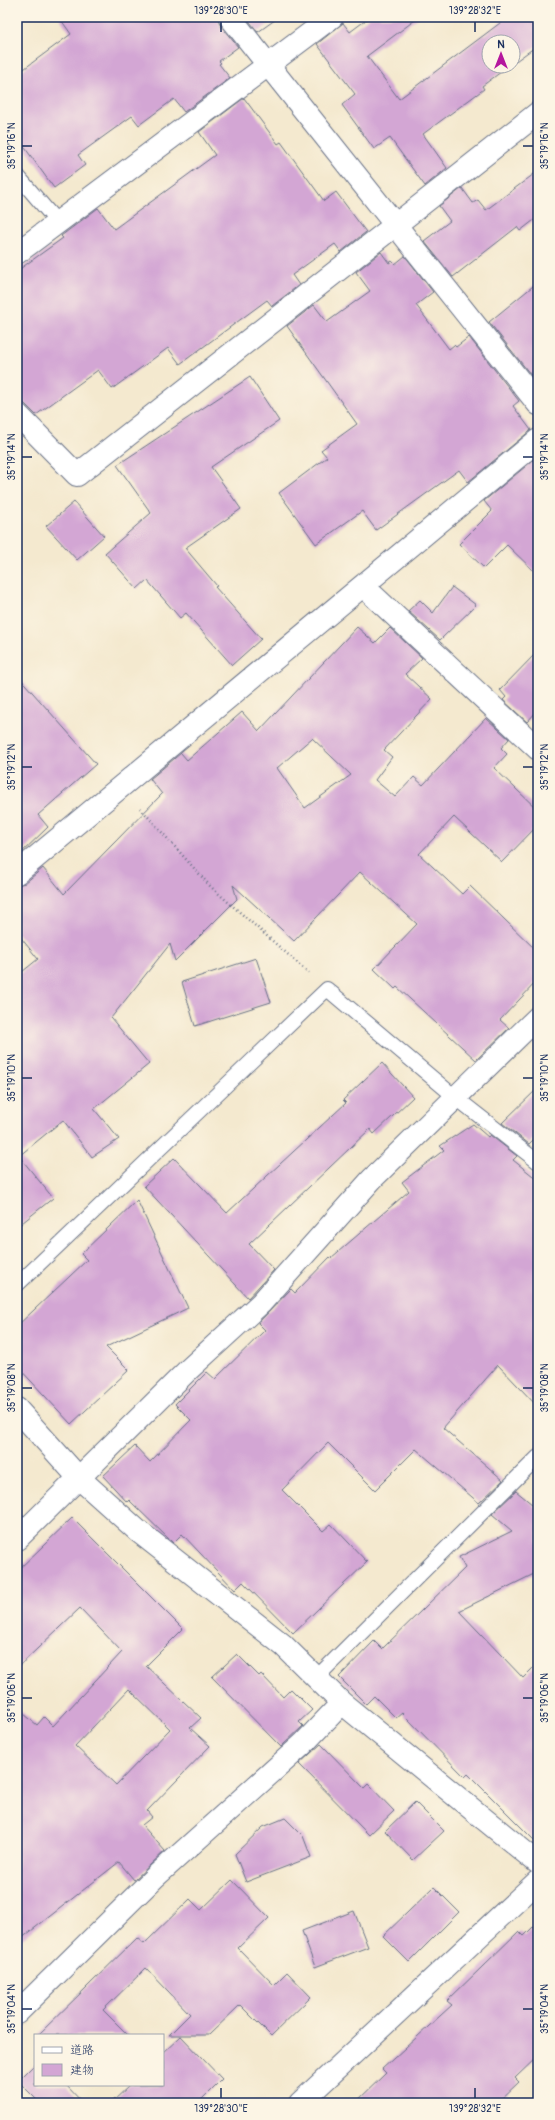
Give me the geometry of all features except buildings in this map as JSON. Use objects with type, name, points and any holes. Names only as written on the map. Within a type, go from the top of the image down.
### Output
[{"type":"street","points":[[230,17],[538,404]]},
{"type":"street","points":[[17,253],[332,17]]},
{"type":"street","points":[[17,414],[77,475],[538,113]]},
{"type":"street","points":[[17,873],[538,440]]},
{"type":"street","points":[[363,586],[538,749]]},
{"type":"street","points":[[17,1539],[187,1371],[261,1303],[372,1179],[538,1017]]},
{"type":"street","points":[[17,1410],[79,1478],[138,1531],[283,1645],[342,1704],[538,1863]]},
{"type":"street","points":[[17,2013],[156,1876],[303,1744],[342,1704]]},
{"type":"street","points":[[300,2103],[538,1881]]},
{"type":"lane","points":[[17,175],[58,223]]},
{"type":"lane","points":[[17,1285],[327,990],[455,1097],[538,1162]]},
{"type":"lane","points":[[316,1678],[538,1457]]},
{"type":"path","points":[[120,787],[211,887],[327,990]]}]
